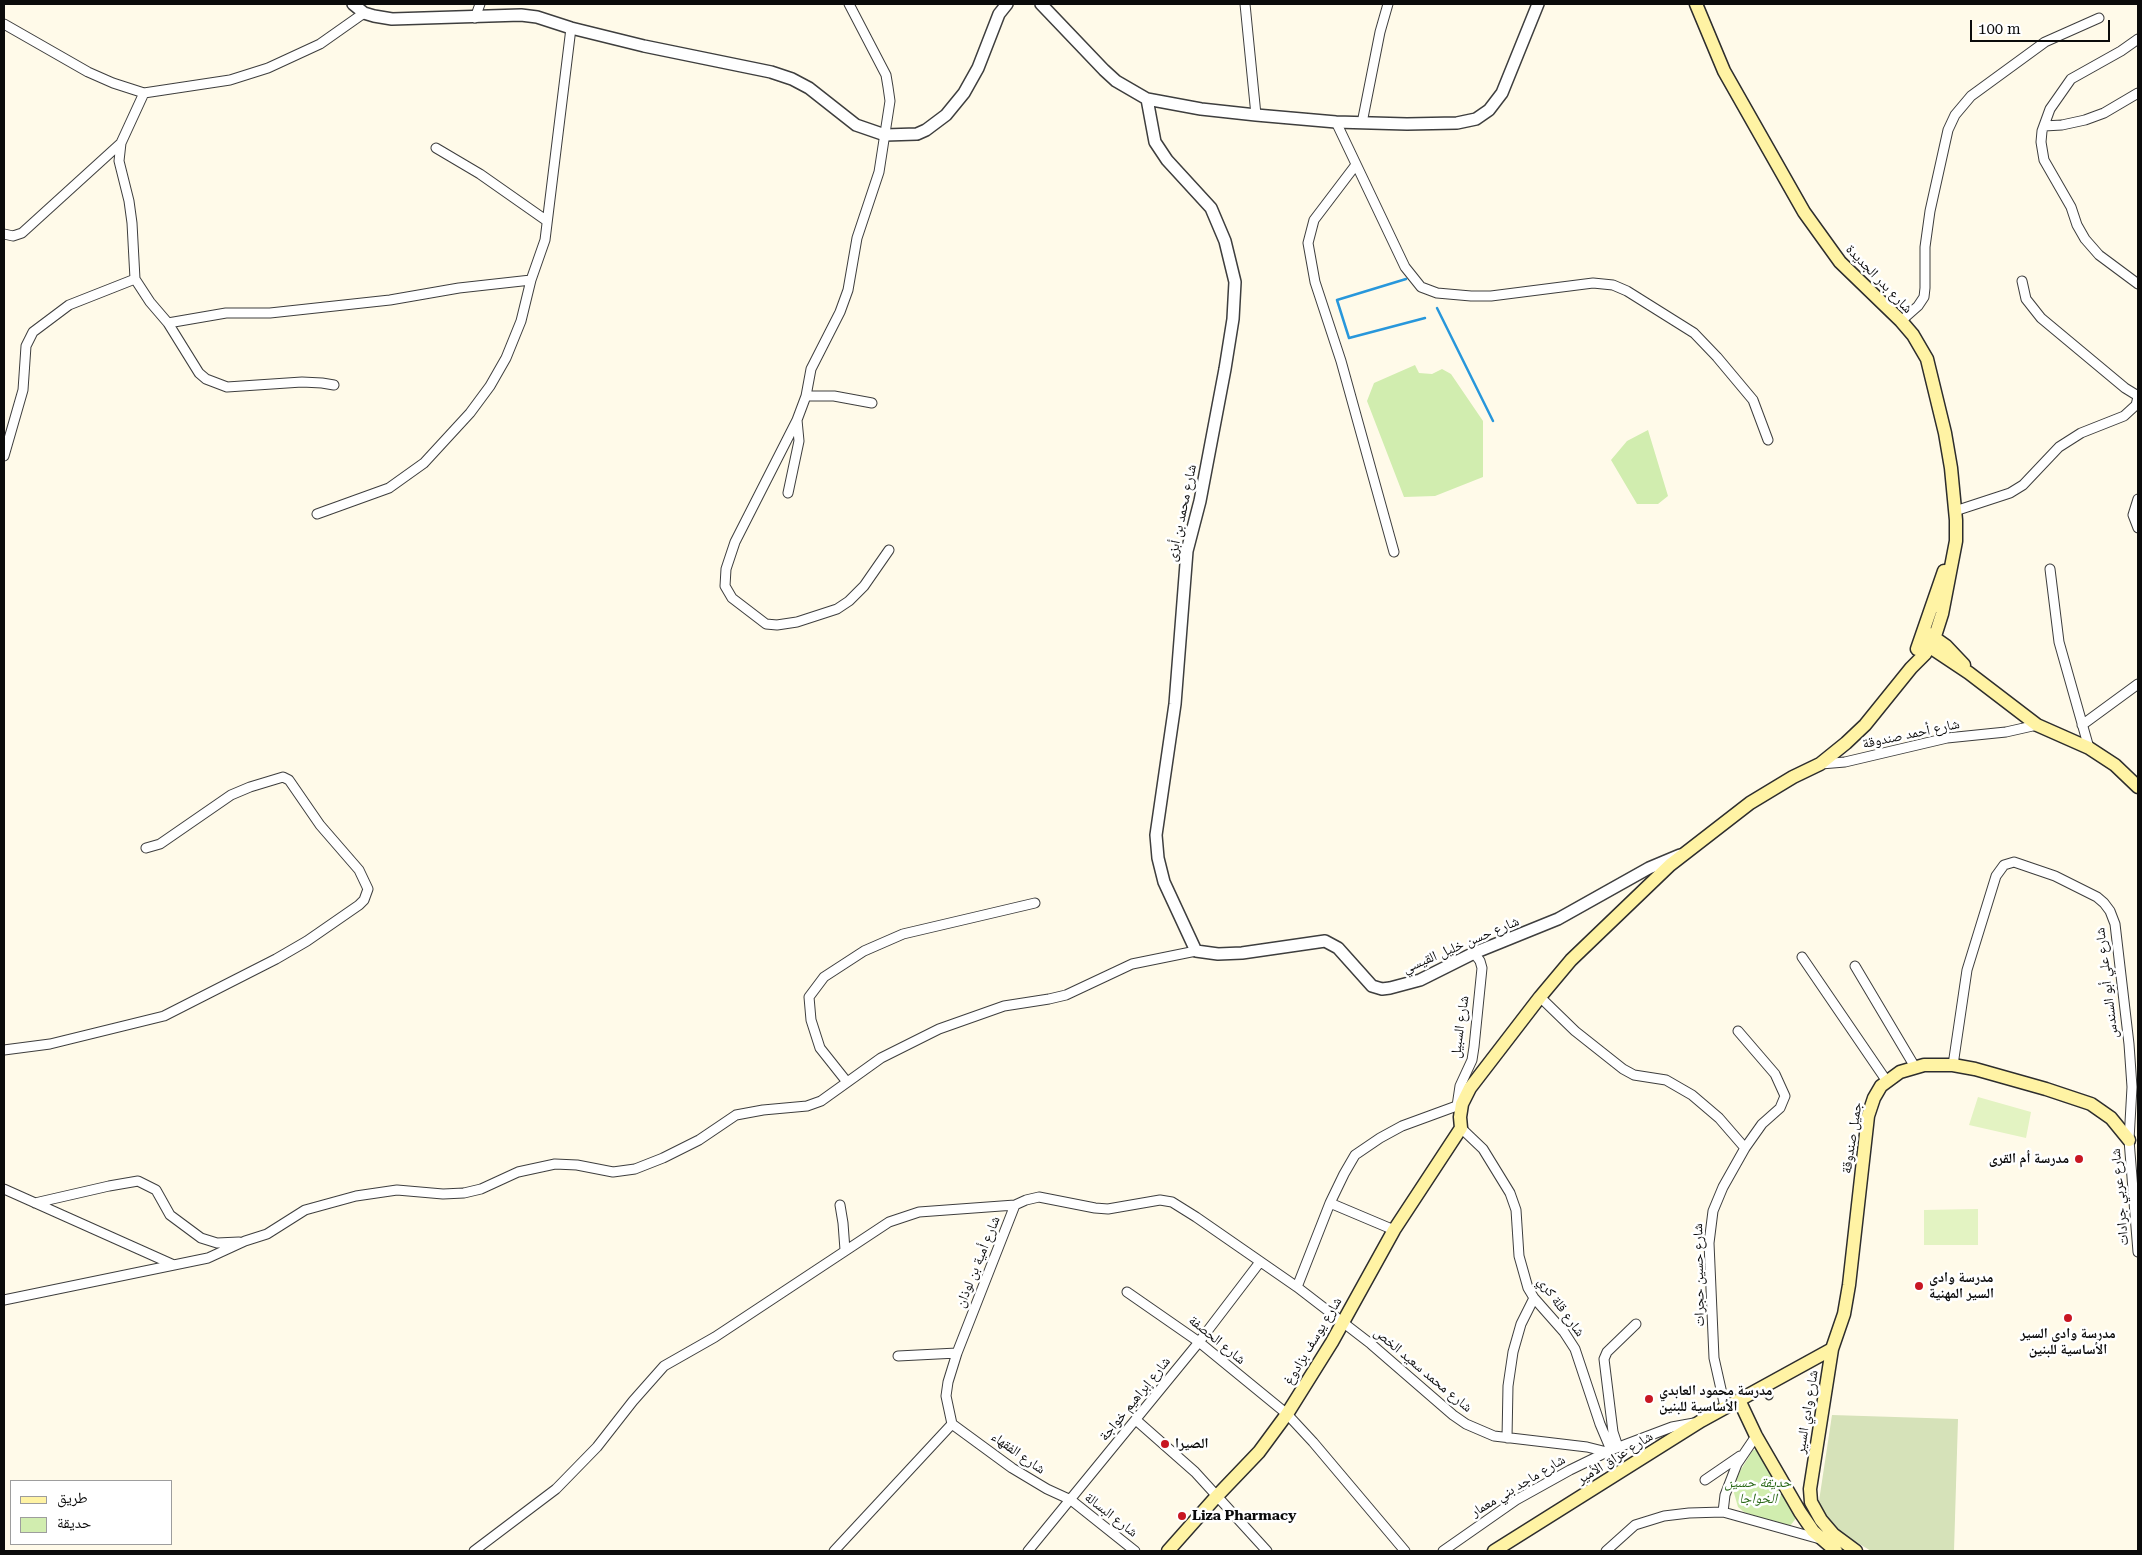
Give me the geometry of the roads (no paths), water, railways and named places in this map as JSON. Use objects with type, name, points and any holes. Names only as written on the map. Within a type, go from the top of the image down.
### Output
[{"type":"main road","name":"شارع بدر الجديدة","points":[[1696,4],[1724,72],[1804,212],[1840,262],[1901,321],[1918,343],[1930,368],[1951,468],[1956,541],[1936,592],[1927,640]]},
{"type":"main road","name":"شارع حسن خليل القيسي","points":[[1461,1128],[1459,1105],[1482,1072],[1571,960],[1670,865],[1692,850],[1750,803],[1793,777],[1820,764],[1865,725],[1911,668],[1927,640]]},
{"type":"main road","points":[[1927,640],[2037,725],[2089,748],[2115,765],[2138,787]]},
{"type":"main road","points":[[1886,1080],[1900,1072],[1924,1065],[1953,1065],[2001,1075],[2080,1100],[2110,1118],[2134,1144]]},
{"type":"main road","name":"جميل صندوقة","points":[[1832,1349],[1844,1314],[1849,1285],[1868,1116],[1874,1098],[1886,1080]]},
{"type":"main road","name":"شارع يوسف بزادوغ","points":[[1168,1551],[1259,1452],[1287,1414],[1343,1323],[1394,1230],[1461,1128]]},
{"type":"main road","name":"شارع عراق الأمير","points":[[1494,1551],[1701,1421],[1739,1400],[1767,1391],[1832,1349]]},
{"type":"main road","name":"شارع وادي السير","points":[[1832,1349],[1811,1481],[1811,1502],[1816,1514],[1833,1534],[1856,1551]]},
{"type":"main road","points":[[1739,1400],[1756,1436],[1804,1518],[1821,1539],[1836,1551]]},
{"type":"main road","points":[[1787,1490],[1801,1490],[1811,1481]]},
{"type":"street","points":[[352,4],[364,13],[392,19],[475,18],[521,15],[537,17],[571,28],[644,46],[771,72],[792,79],[821,97],[856,126],[885,135],[917,134],[926,130],[946,115],[964,93],[978,68],[999,14],[1007,4]]},
{"type":"street","points":[[475,18],[480,4]]},
{"type":"street","points":[[849,4],[886,75],[890,101],[879,172],[857,238],[848,290],[834,326],[811,369],[806,396],[797,420],[742,528],[728,562],[725,586],[732,598],[766,624],[777,625],[808,619],[837,609],[849,601],[864,586],[890,550]]},
{"type":"street","points":[[1041,4],[1116,81],[1147,99],[1256,115],[1362,123],[1458,123],[1482,116],[1502,93],[1538,4]]},
{"type":"street","points":[[1245,4],[1256,115]]},
{"type":"street","points":[[1362,123],[1380,32],[1388,4]]},
{"type":"street","points":[[4,24],[88,72],[113,83],[144,93],[230,80],[268,68],[320,44],[364,13]]},
{"type":"street","points":[[1901,321],[1918,306],[1924,297],[1926,288],[1925,247],[1930,211],[1948,130],[1955,115],[1971,96],[2045,42],[2099,18]]},
{"type":"street","points":[[317,514],[389,488],[424,463],[442,446],[480,399],[506,358],[521,321],[545,240],[571,28]]},
{"type":"street","points":[[2138,39],[2121,51],[2071,79],[2056,98],[2044,126],[2041,142],[2044,160],[2071,207],[2080,231],[2100,255],[2138,284]]},
{"type":"street","points":[[144,93],[121,143],[119,161],[129,201],[132,223],[135,279],[206,379],[227,387],[302,382],[334,386]]},
{"type":"street","points":[[2044,126],[2062,125],[2085,120],[2104,113],[2138,93]]},
{"type":"street","name":"شارع محمد بن أبزى","points":[[1147,99],[1155,142],[1167,160],[1211,208],[1225,241],[1235,282],[1233,319],[1225,369],[1200,501],[1187,551],[1175,704],[1156,835],[1158,858],[1164,882],[1196,951]]},
{"type":"street","points":[[1336,122],[1355,166],[1405,267],[1421,287],[1437,293],[1492,296],[1593,284],[1606,284],[1620,288],[1643,300],[1694,333],[1748,392],[1756,407],[1768,440]]},
{"type":"street","points":[[4,234],[13,236],[22,233],[121,143]]},
{"type":"street","points":[[436,148],[480,174],[547,221]]},
{"type":"street","points":[[1355,166],[1314,220],[1308,243],[1315,282],[1341,361],[1394,552]]},
{"type":"street","points":[[4,456],[23,390],[26,346],[33,332],[69,305],[135,279]]},
{"type":"street","points":[[168,323],[226,314],[270,313],[390,300],[459,288],[532,280]]},
{"type":"street","points":[[1955,511],[2010,493],[2023,486],[2059,447],[2081,433],[2124,416],[2136,405],[2138,396],[2125,388],[2041,318],[2026,299],[2022,281]]},
{"type":"street","points":[[806,396],[834,396],[872,403]]},
{"type":"street","points":[[788,493],[798,441],[797,420]]},
{"type":"street","points":[[2138,499],[2133,515],[2138,528]]},
{"type":"street","points":[[2050,569],[2059,642],[2089,748]]},
{"type":"street","points":[[2082,726],[2138,684]]},
{"type":"street","name":"شارع أحمد صندوقة","points":[[1820,764],[1845,762],[1947,738],[2006,732],[2037,725]]},
{"type":"street","points":[[4,1050],[50,1044],[164,1016],[276,959],[307,941],[359,905],[364,900],[368,889],[358,870],[320,825],[289,780],[283,777],[231,795],[160,844],[146,848]]},
{"type":"street","name":"شارع حسن خليل القيسي","points":[[4,1300],[208,1258],[245,1241],[267,1234],[305,1210],[368,1194],[397,1190],[443,1194],[464,1193],[481,1189],[518,1172],[555,1164],[577,1165],[613,1172],[635,1170],[699,1140],[736,1116],[763,1110],[821,1102],[895,1050],[939,1029],[1004,1006],[1041,1001],[1066,995],[1132,964],[1196,951],[1218,954],[1242,953],[1325,941],[1338,948],[1372,986],[1382,989],[1420,980],[1474,953],[1558,919],[1649,868],[1692,850]]},
{"type":"street","name":"شارع علي أبو السندس","points":[[1953,1065],[1967,970],[1996,876],[2004,865],[2014,862],[2055,876],[2096,897],[2107,907],[2115,924],[2132,1087],[2134,1144]]},
{"type":"street","points":[[847,1082],[820,1048],[810,1020],[809,997],[824,977],[864,951],[903,934],[1035,903]]},
{"type":"street","name":"شارع السبيل","points":[[1459,1105],[1460,1086],[1472,1060],[1474,1047],[1482,964],[1474,953]]},
{"type":"street","points":[[1802,957],[1886,1080]]},
{"type":"street","points":[[1855,966],[1915,1067]]},
{"type":"street","points":[[1540,997],[1575,1031],[1623,1069],[1634,1075],[1666,1080],[1692,1095],[1726,1125],[1744,1148]]},
{"type":"street","name":"شارع حسين حجرات","points":[[1725,1407],[1714,1358],[1710,1251],[1711,1225],[1718,1197],[1744,1148],[1762,1124],[1780,1108],[1785,1096],[1775,1074],[1738,1031]]},
{"type":"street","points":[[1298,1288],[1330,1203],[1350,1163],[1366,1146],[1402,1126],[1459,1105]]},
{"type":"street","name":"شارع قلة كري","points":[[1461,1128],[1489,1157],[1514,1202],[1518,1219],[1521,1266],[1526,1282],[1534,1298],[1564,1332],[1575,1349],[1600,1424],[1612,1450]]},
{"type":"street","name":"شارع عربي جرادات","points":[[2134,1144],[2138,1252]]},
{"type":"street","points":[[35,1203],[138,1181],[156,1190],[170,1215],[201,1238],[217,1243],[245,1241]]},
{"type":"street","points":[[4,1189],[174,1265]]},
{"type":"street","name":"شارع أمية بن لوذان","points":[[952,1424],[946,1396],[957,1352],[1016,1205],[1026,1200],[1039,1197],[1108,1209],[1152,1201],[1172,1202],[1298,1288],[1343,1323]]},
{"type":"street","points":[[1330,1203],[1394,1230]]},
{"type":"street","points":[[840,1205],[844,1223],[845,1250]]},
{"type":"street","points":[[474,1551],[533,1508],[569,1477],[597,1447],[633,1400],[664,1366],[715,1337],[845,1250],[889,1222],[904,1215],[933,1210],[1016,1205]]},
{"type":"street","name":"شارع إبراهيم خواجة","points":[[1028,1551],[1199,1342],[1260,1262]]},
{"type":"street","name":"شارع الحصفة","points":[[1127,1292],[1199,1342],[1287,1414]]},
{"type":"street","points":[[1507,1438],[1508,1386],[1513,1352],[1521,1324],[1534,1298]]},
{"type":"street","name":"شارع محمد سعيد الخص","points":[[1343,1323],[1453,1415],[1485,1433],[1507,1438],[1612,1450]]},
{"type":"street","points":[[1636,1324],[1607,1352],[1604,1359],[1613,1432],[1612,1450],[1672,1427],[1701,1421]]},
{"type":"street","points":[[898,1356],[957,1352]]},
{"type":"street","points":[[1287,1414],[1405,1551]]},
{"type":"street","points":[[1136,1420],[1187,1464],[1267,1551]]},
{"type":"street","points":[[834,1551],[952,1424]]},
{"type":"street","name":"شارع الفقهاء","points":[[952,1424],[1012,1468],[1047,1489],[1071,1500]]},
{"type":"street","points":[[1723,1512],[1730,1482],[1742,1454],[1756,1436]]},
{"type":"street","name":"شارع ماجد بني معمار","points":[[1443,1551],[1516,1500],[1570,1470],[1612,1450]]},
{"type":"street","points":[[1706,1480],[1742,1454]]},
{"type":"street","name":"شارع البسالة","points":[[1071,1500],[1135,1551]]},
{"type":"street","points":[[1606,1551],[1628,1531],[1643,1522],[1677,1514],[1723,1512],[1821,1539]]},
{"type":"waterway","points":[[1406,279],[1337,300],[1349,338],[1425,318]]},
{"type":"waterway","points":[[1437,308],[1493,421]]},
{"type":"place","name":"مدرسة أم القرى","points":[[2079,1159]]},
{"type":"place","name":"مدرسة وادي السير المهنية","points":[[1919,1286]]},
{"type":"place","name":"مدرسة وادي السير الأساسية للبنين","points":[[2068,1318]]},
{"type":"place","name":"مدرسة محمود العابدي الأساسية للبنين","points":[[1649,1399]]},
{"type":"place","name":"الصيرا","points":[[1165,1444]]},
{"type":"place","name":"Liza Pharmacy","points":[[1182,1516]]},
{"type":"park label","name":"حديقة حسين الخواجا","points":[[1758,1492]]}]
